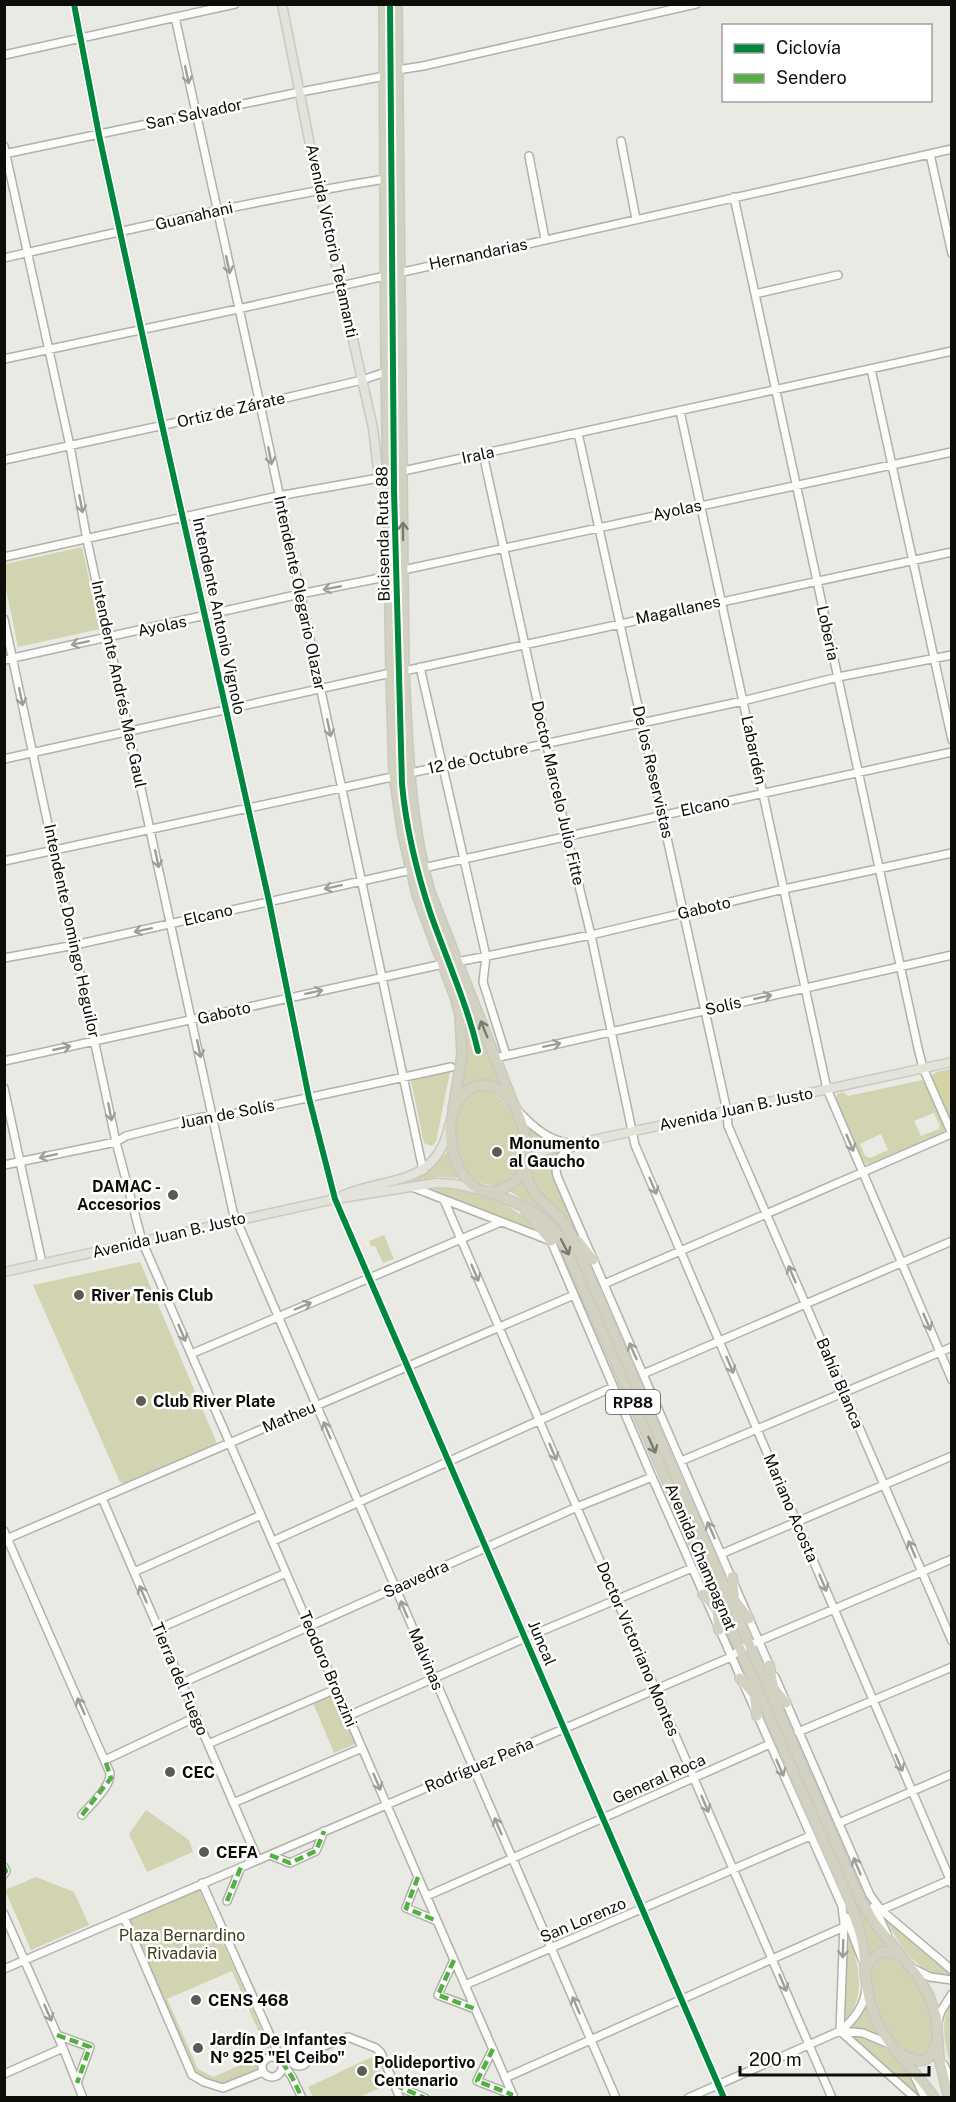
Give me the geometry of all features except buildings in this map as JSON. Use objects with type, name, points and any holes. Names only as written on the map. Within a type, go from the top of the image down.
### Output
[{"type":"highway","points":[[384,4],[386,372],[383,477],[390,576],[394,775],[411,870],[424,916],[458,1007],[462,1028],[462,1055],[452,1112],[453,1148],[458,1166],[463,1177],[481,1190],[498,1191],[518,1179],[526,1166]]},
{"type":"highway","name":"RP88","points":[[397,4],[404,671],[414,822],[423,867],[527,1144],[526,1166]]},
{"type":"highway","points":[[452,1112],[463,1094],[481,1085],[497,1089],[514,1106]]},
{"type":"highway","name":"Avenida Champagnat","points":[[526,1166],[530,1189],[551,1208],[564,1224],[591,1280],[720,1588],[730,1626],[750,1645],[765,1667],[777,1707],[851,1903],[860,1935],[866,1983],[876,2020],[885,2036],[934,2097]]},
{"type":"highway","name":"Avenida Champagnat","points":[[481,1190],[518,1203],[550,1225],[564,1244],[720,1588],[744,1620],[750,1645],[751,1674],[777,1707],[860,1899],[874,1922],[925,1988],[932,2004],[938,2050],[949,2097]]},
{"type":"highway","points":[[518,1203],[551,1242]]},
{"type":"highway","points":[[564,1224],[593,1260]]},
{"type":"highway","points":[[732,1577],[735,1601],[744,1620]]},
{"type":"highway","points":[[720,1588],[735,1601]]},
{"type":"highway","points":[[719,1630],[717,1612],[720,1588]]},
{"type":"highway","points":[[703,1594],[730,1626]]},
{"type":"highway","points":[[765,1667],[773,1687],[777,1707]]},
{"type":"highway","points":[[751,1674],[757,1716]]},
{"type":"highway","points":[[740,1678],[754,1694],[777,1707]]},
{"type":"highway","points":[[866,1983],[869,1962],[879,1953],[892,1952],[904,1960]]},
{"type":"highway","points":[[896,2049],[914,2061],[924,2061],[934,2052],[937,2031]]},
{"type":"main road","name":"Avenida Victorio Tetamanti","points":[[282,4],[319,190],[383,477]]},
{"type":"main road","name":"Irala","points":[[383,477],[403,471]]},
{"type":"main road","name":"Avenida Juan B. Justo","points":[[526,1166],[546,1149],[951,1062]]},
{"type":"main road","name":"Avenida Juan B. Justo","points":[[334,1199],[357,1190],[406,1178],[423,1170],[443,1148],[452,1112]]},
{"type":"main road","name":"Avenida Juan B. Justo","points":[[4,1272],[334,1199],[446,1183],[481,1190]]},
{"type":"street","name":"Intendente Antonio Vignolo","points":[[74,4],[99,135],[141,329],[248,807],[309,1098],[334,1199]]},
{"type":"street","points":[[4,55],[235,4]]},
{"type":"street","points":[[397,70],[696,4]]},
{"type":"street","name":"Intendente Olegario Olazar","points":[[175,17],[405,1077],[423,1170]]},
{"type":"street","name":"San Salvador","points":[[5,151],[99,135],[385,76]]},
{"type":"street","points":[[621,141],[636,219]]},
{"type":"street","name":"Hernandarias","points":[[4,359],[238,309],[951,149]]},
{"type":"street","name":"Intendente Andrés Mac Gaul","points":[[5,151],[70,446],[87,540],[237,1220]]},
{"type":"street","points":[[930,154],[951,254]]},
{"type":"street","points":[[529,156],[545,239]]},
{"type":"street","name":"Guanahani","points":[[4,258],[217,211],[385,179]]},
{"type":"street","name":"Loberia","points":[[734,198],[923,1068],[951,1134]]},
{"type":"street","points":[[755,294],[838,275]]},
{"type":"street","name":"Irala","points":[[403,471],[951,351]]},
{"type":"street","points":[[871,369],[951,740]]},
{"type":"street","name":"Ortiz de Zárate","points":[[4,460],[260,404],[362,380],[386,372]]},
{"type":"street","name":"Labardén","points":[[680,411],[827,1089],[951,1380]]},
{"type":"street","name":"De los Reservistas","points":[[578,433],[706,1010],[727,1111],[728,1126]]},
{"type":"street","name":"Ayolas","points":[[404,570],[951,452]]},
{"type":"street","name":"Doctor Marcelo Julio Fitte","points":[[483,454],[567,837],[591,935],[632,1132]]},
{"type":"street","name":"Irala","points":[[4,557],[279,496],[383,477]]},
{"type":"street","name":"Magallanes","points":[[404,671],[951,552]]},
{"type":"street","name":"Ayolas","points":[[4,660],[390,576]]},
{"type":"street","name":"Intendente Domingo Heguilor","points":[[4,620],[96,1040],[116,1142],[142,1241]]},
{"type":"street","name":"12 de Octubre","points":[[4,861],[743,700],[838,677],[951,655]]},
{"type":"street","points":[[420,667],[486,956],[483,982],[506,1055]]},
{"type":"street","points":[[4,759],[391,673]]},
{"type":"street","name":"Elcano","points":[[423,867],[951,752]]},
{"type":"street","name":"Gaboto","points":[[457,962],[591,935],[784,889],[951,854]]},
{"type":"street","name":"Elcano","points":[[4,958],[75,945],[411,870]]},
{"type":"street","name":"Solís","points":[[495,1058],[951,955]]},
{"type":"street","name":"Gaboto","points":[[4,1061],[443,964]]},
{"type":"street","name":"Juan de Solís","points":[[4,1165],[116,1142],[126,1136],[201,1117],[214,1118],[451,1067]]},
{"type":"street","points":[[4,1088],[42,1263]]},
{"type":"street","points":[[514,1106],[543,1133],[565,1142],[579,1143]]},
{"type":"street","name":"Bahía Blanca","points":[[728,1126],[951,1641]]},
{"type":"street","name":"Mariano Acosta","points":[[632,1132],[634,1145],[951,1881]]},
{"type":"street","points":[[604,1284],[951,1134]]},
{"type":"street","name":"Avenida Champagnat","points":[[579,1143],[559,1158],[556,1172],[732,1577],[744,1620]]},
{"type":"street","points":[[412,1187],[551,1242]]},
{"type":"street","name":"Juncal","points":[[334,1199],[724,2097]]},
{"type":"street","name":"Doctor Victoriano Montes","points":[[444,1200],[832,2097]]},
{"type":"street","name":"Malvinas","points":[[237,1220],[616,2097]]},
{"type":"street","points":[[191,1354],[501,1222]]},
{"type":"street","name":"Teodoro Bronzini","points":[[142,1241],[513,2096]]},
{"type":"street","points":[[643,1374],[951,1241]]},
{"type":"street","name":"Avenida Champagnat","points":[[551,1242],[703,1594],[842,1906],[864,1964]]},
{"type":"street","name":"Matheu","points":[[6,1536],[102,1498],[574,1295]]},
{"type":"street","points":[[681,1461],[951,1347]]},
{"type":"street","points":[[273,1542],[613,1388]]},
{"type":"street","points":[[721,1554],[951,1456]]},
{"type":"street","name":"Saavedra","points":[[182,1683],[577,1507],[652,1477]]},
{"type":"street","name":"Tierra del Fuego","points":[[102,1498],[258,1860]]},
{"type":"street","points":[[134,1572],[261,1515]]},
{"type":"street","points":[[6,1536],[111,1778],[82,1815]]},
{"type":"street","name":"Rodríguez Peña","points":[[4,1969],[731,1657],[750,1645],[951,1559]]},
{"type":"street","points":[[348,1716],[692,1568]]},
{"type":"street","points":[[158,1629],[286,1573]]},
{"type":"street","points":[[798,1732],[951,1667]]},
{"type":"street","points":[[208,1744],[336,1689]]},
{"type":"street","name":"Avenida Champagnat","points":[[777,1707],[798,1732],[895,1950]]},
{"type":"street","points":[[105,1760],[196,1717]]},
{"type":"street","name":"General Roca","points":[[427,1896],[770,1744]]},
{"type":"street","points":[[233,1803],[362,1748]]},
{"type":"street","points":[[839,1823],[951,1774]]},
{"type":"street","points":[[270,1855],[291,1863],[316,1851],[324,1831]]},
{"type":"street","name":"San Lorenzo","points":[[465,1985],[810,1836]]},
{"type":"street","points":[[4,1867],[6,1870],[4,1874]]},
{"type":"street","points":[[227,1901],[241,1867]]},
{"type":"street","points":[[418,1877],[406,1908],[437,1922]]},
{"type":"street","points":[[881,1910],[951,1881]]},
{"type":"street","points":[[202,1883],[281,2063],[281,2069],[275,2076],[269,2077],[263,2072],[262,2064],[267,2059],[276,2059],[281,2063],[292,2077],[302,2097]]},
{"type":"street","name":"Avenida Champagnat","points":[[870,1895],[881,1910],[951,1970]]},
{"type":"street","name":"Avenida Champagnat","points":[[840,2031],[844,1927],[842,1906]]},
{"type":"street","points":[[4,1914],[83,2097]]},
{"type":"street","points":[[124,1917],[192,2075],[204,2082],[223,2088],[263,2072]]},
{"type":"street","points":[[505,2078],[844,1927]]},
{"type":"street","points":[[454,1960],[438,1995],[475,2009]]},
{"type":"street","points":[[904,1960],[930,1977],[951,1980]]},
{"type":"street","points":[[688,2097],[840,2031],[850,2023],[860,2009],[866,1983]]},
{"type":"street","points":[[937,2031],[941,2011],[951,1994]]},
{"type":"street","points":[[840,2031],[868,2034],[896,2049]]},
{"type":"street","points":[[840,2031],[915,2097]]},
{"type":"street","points":[[57,2035],[90,2047],[77,2083]]},
{"type":"street","points":[[308,2052],[344,2037],[365,2043],[379,2050],[400,2097]]},
{"type":"street","points":[[303,2047],[308,2052],[307,2061],[302,2065],[293,2064],[290,2059],[290,2052],[294,2048],[303,2047]]},
{"type":"street","points":[[4,2074],[63,2048]]},
{"type":"street","points":[[493,2049],[477,2081],[513,2096]]},
{"type":"street","name":"Avenida Champagnat","points":[[938,2050],[951,2082]]},
{"type":"street","points":[[281,2063],[290,2059]]},
{"type":"street","name":"Avenida Champagnat","points":[[907,2061],[925,2097]]},
{"type":"street","points":[[395,2085],[425,2097]]},
{"type":"green space","points":[[82,547],[100,629],[18,647],[5,584],[5,564]]},
{"type":"green space","points":[[402,783],[405,785],[417,850],[504,1086],[479,1082],[460,1089],[465,1047],[406,834],[400,785]]},
{"type":"green space","points":[[951,1069],[951,1124],[932,1075]]},
{"type":"green space","points":[[450,1072],[436,1142],[432,1146],[424,1143],[411,1081]]},
{"type":"green space","points":[[951,1073],[951,1109],[947,1108],[935,1083],[939,1074]]},
{"type":"green space","points":[[922,1080],[941,1114],[945,1132],[869,1164],[864,1163],[836,1100],[837,1094],[843,1092],[848,1096]],"holes":[[[934,1113],[940,1126],[939,1129],[921,1136],[914,1121]],[[881,1134],[888,1150],[870,1158],[865,1156],[860,1144]]]},
{"type":"green space","points":[[482,1089],[495,1095],[507,1106],[516,1120],[522,1137],[524,1154],[521,1168],[512,1179],[497,1185],[480,1183],[471,1177],[466,1173],[458,1157],[456,1131],[460,1106],[467,1097]]},
{"type":"green space","points":[[524,1121],[541,1136],[558,1143],[534,1151]]},
{"type":"green space","points":[[564,1148],[554,1159],[552,1171],[577,1234],[565,1218],[536,1192],[530,1172],[543,1154]]},
{"type":"green space","points":[[448,1151],[459,1178],[438,1177],[411,1182],[432,1169]]},
{"type":"green space","points":[[524,1178],[527,1192],[552,1213],[568,1237],[746,1643],[742,1643],[577,1264],[543,1213],[509,1191]]},
{"type":"green space","points":[[438,1188],[467,1191],[495,1200],[520,1214],[541,1234],[432,1190]]},
{"type":"green space","points":[[543,1224],[556,1237],[591,1319],[588,1317],[557,1247]]},
{"type":"green space","points":[[384,1235],[394,1259],[383,1263],[375,1246],[371,1246],[369,1241]]},
{"type":"green space","points":[[583,1252],[592,1265],[648,1394],[645,1395]]},
{"type":"green space","name":"Club River Plate","points":[[140,1262],[216,1441],[215,1446],[124,1483],[120,1482],[33,1285]]},
{"type":"green space","points":[[749,1651],[859,1905],[865,1917],[888,1946],[868,1955],[746,1654]]},
{"type":"green space","points":[[334,1694],[355,1744],[334,1753],[313,1703]]},
{"type":"green space","points":[[146,1810],[189,1840],[193,1852],[147,1872],[129,1834]]},
{"type":"green space","name":"Plaza Bernardino Rivadavia","points":[[36,1877],[74,1892],[89,1925],[31,1950],[5,1890]]},
{"type":"green space","name":"Plaza Bernardino Rivadavia","points":[[199,1889],[271,2051],[262,2059],[256,2070],[224,2084],[195,2073],[129,1919]],"holes":[[[232,1971],[268,2053],[213,2077],[198,2069],[167,1999]]]},
{"type":"green space","points":[[882,1914],[951,1973],[951,1976],[928,1971],[918,1964],[902,1946]]},
{"type":"green space","points":[[847,1932],[855,1955],[859,1979],[856,2003],[851,2014],[843,2023]]},
{"type":"green space","points":[[886,1956],[898,1962],[918,1982],[930,2010],[933,2038],[930,2051],[922,2057],[910,2053],[898,2044],[879,2017],[873,2001],[872,1971],[877,1959]]},
{"type":"green space","points":[[951,2001],[951,2066],[946,2050],[944,2025]]},
{"type":"green space","points":[[866,2005],[882,2037],[867,2030],[846,2029]]},
{"type":"green space","points":[[849,2035],[862,2036],[873,2041],[893,2055],[909,2075],[921,2097]]},
{"type":"green space","name":"Polideportivo Centenario","points":[[374,2056],[387,2085],[359,2097],[313,2097],[308,2087]]},
{"type":"marked path","points":[[82,1815],[111,1778],[105,1760]]},
{"type":"marked path","points":[[270,1855],[290,1863],[316,1851],[324,1831]]},
{"type":"marked path","points":[[4,1867],[6,1871],[4,1874]]},
{"type":"marked path","points":[[227,1901],[241,1867]]},
{"type":"marked path","points":[[418,1877],[406,1908],[437,1921]]},
{"type":"marked path","points":[[454,1960],[438,1995],[475,2009]]},
{"type":"marked path","points":[[57,2035],[90,2047],[77,2083]]},
{"type":"marked path","points":[[493,2049],[477,2081],[513,2095]]},
{"type":"marked path","points":[[282,2062],[302,2098]]},
{"type":"marked path","points":[[395,2085],[425,2098]]},
{"type":"cycle path","points":[[74,4],[99,135],[162,425],[269,901],[309,1098],[335,1199],[724,2098]]},
{"type":"cycle path","name":"Bicisenda Ruta 88","points":[[390,4],[394,490],[402,784],[409,834],[421,883],[463,999],[478,1051]]},
{"type":"place","name":"Monumento al Gaucho","points":[[497,1152]]},
{"type":"place","name":"DAMAC - Accesorios","points":[[173,1195]]},
{"type":"place","name":"River Tenis Club","points":[[79,1295]]},
{"type":"place","name":"Club River Plate","points":[[141,1401]]},
{"type":"place","name":"CEC","points":[[170,1772]]},
{"type":"place","name":"CEFA","points":[[204,1852]]},
{"type":"place","name":"CENS 468","points":[[196,2000]]},
{"type":"place","name":"Jardín De Infantes Nº 925 \"El Ceibo\"","points":[[198,2048]]},
{"type":"place","name":"Polideportivo Centenario","points":[[362,2071]]}]
